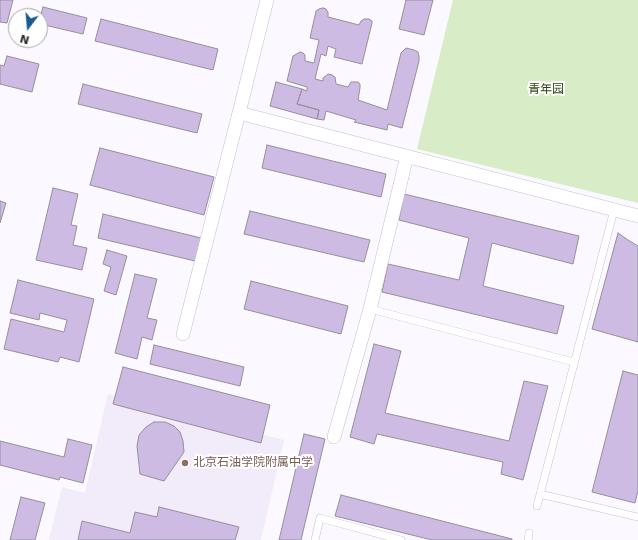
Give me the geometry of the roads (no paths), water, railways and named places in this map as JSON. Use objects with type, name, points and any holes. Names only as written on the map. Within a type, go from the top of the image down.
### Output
[{"type":"street","points":[[183,334],[267,0]]},
{"type":"street","points":[[239,114],[638,216]]},
{"type":"street","points":[[334,437],[370,309],[407,156]]},
{"type":"lane","points":[[537,506],[614,210]]},
{"type":"lane","points":[[370,309],[574,362]]},
{"type":"lane","points":[[540,494],[638,517]]},
{"type":"lane","points":[[315,540],[320,518],[401,540]]},
{"type":"place","name":"北京石油学院附属中学","points":[[185,463]]},
{"type":"park label","name":"青年园","points":[[546,90]]}]
